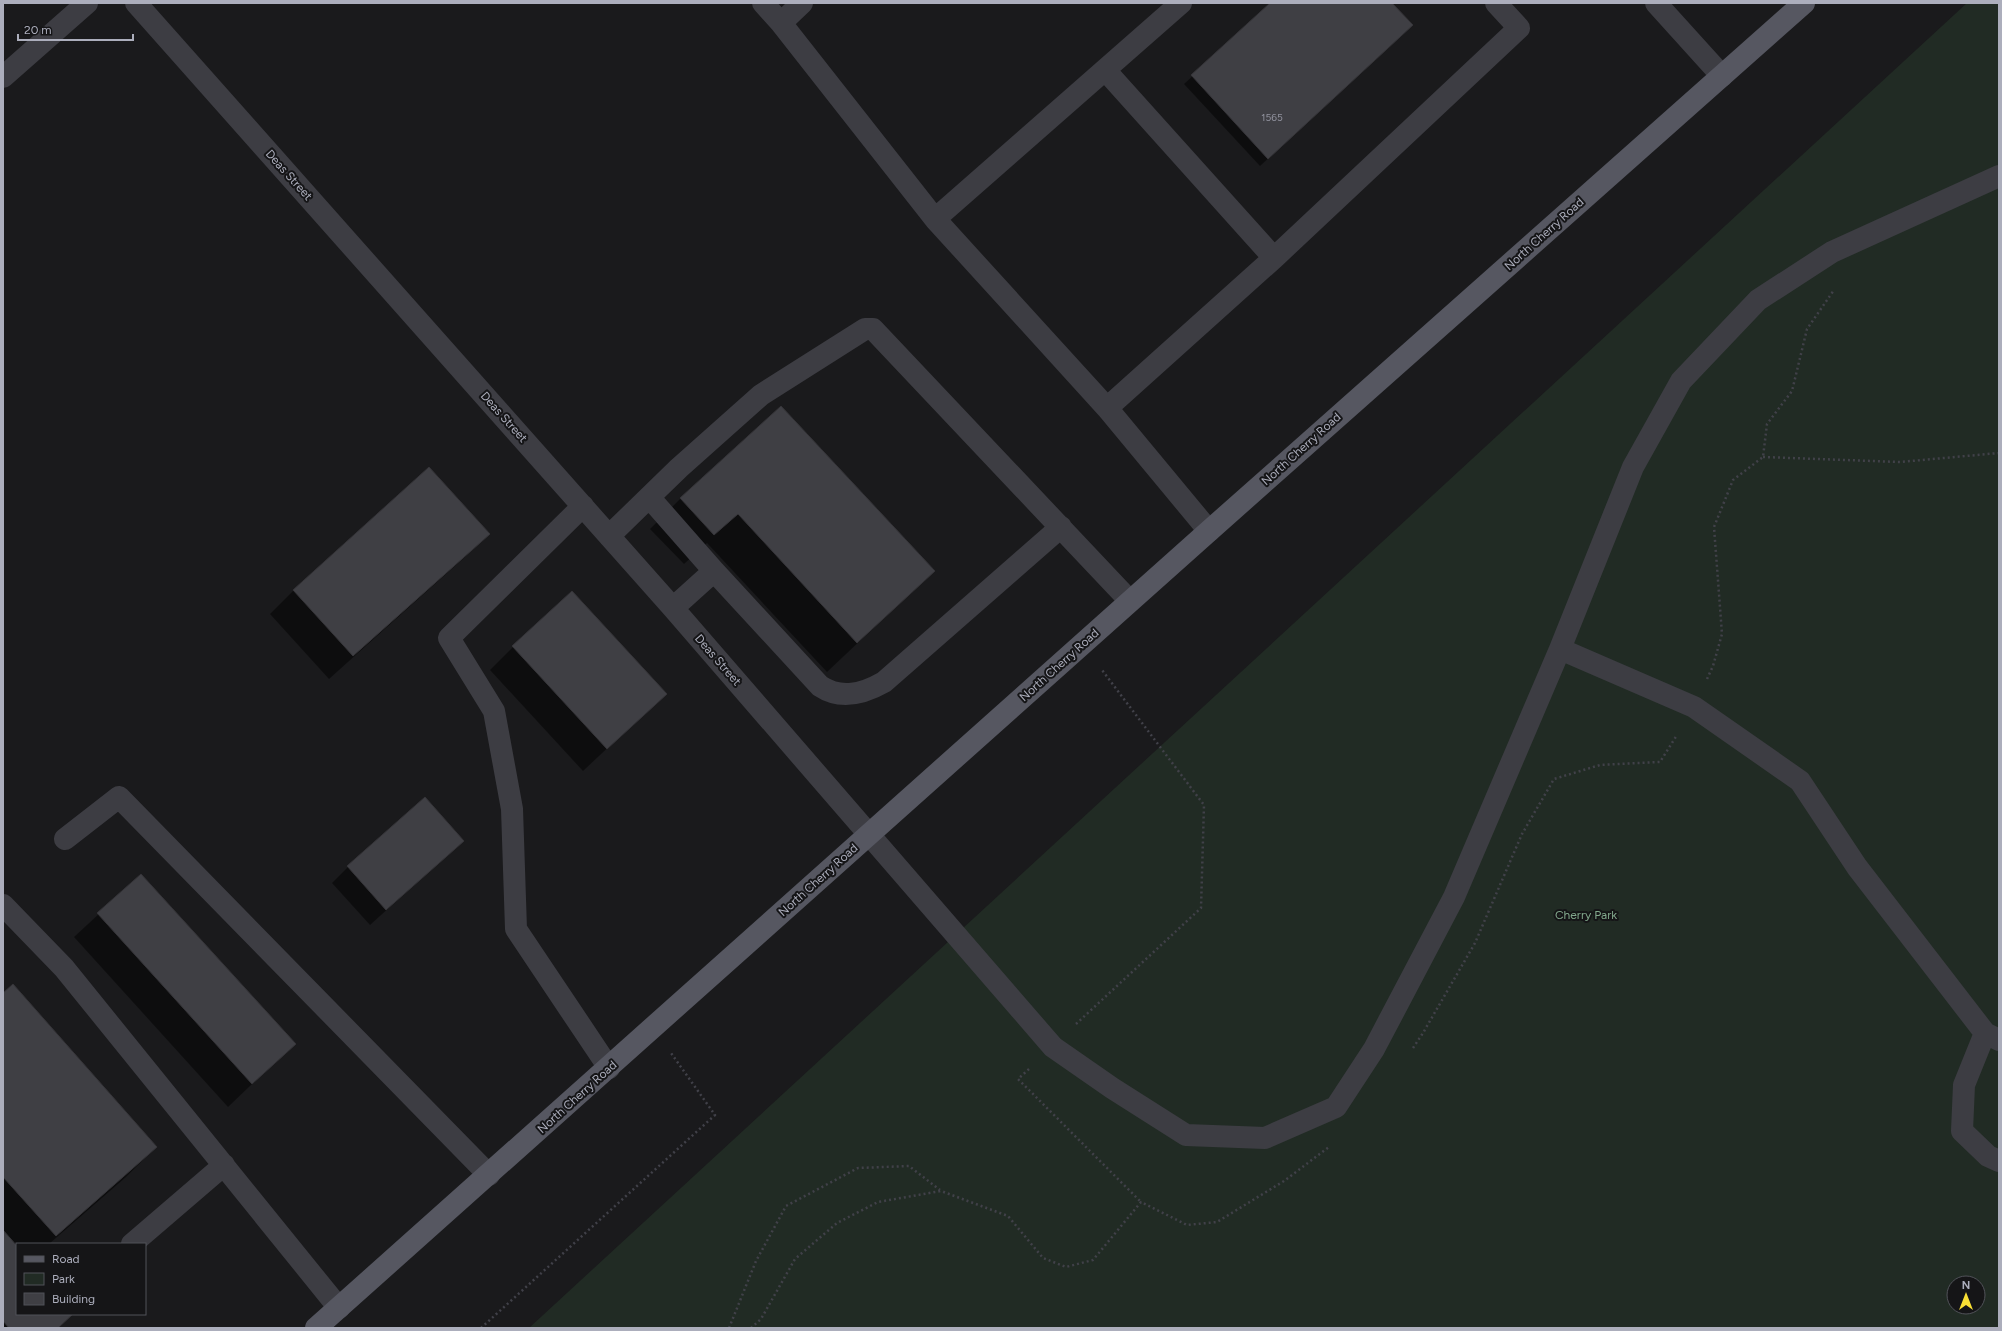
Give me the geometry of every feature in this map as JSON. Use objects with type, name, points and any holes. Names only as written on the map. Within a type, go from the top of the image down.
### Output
[{"type":"main road","name":"North Cherry Road","points":[[316,1328],[489,1176],[1130,601],[1804,3]]},
{"type":"street","points":[[3,77],[87,3]]},
{"type":"street","name":"Deas Street","points":[[136,3],[673,608],[1053,1047],[1112,1088],[1186,1135],[1265,1138],[1336,1107],[1374,1049],[1454,897],[1560,649],[1633,467],[1681,381],[1758,300],[1832,252],[1999,176]]},
{"type":"street","points":[[763,3],[781,23],[934,219],[1107,408],[1209,531]]},
{"type":"street","points":[[781,23],[802,3]]},
{"type":"street","points":[[934,219],[1106,71],[1181,3]]},
{"type":"street","points":[[1107,408],[1274,258],[1518,28],[1496,3]]},
{"type":"street","points":[[1656,3],[1722,76]]},
{"type":"street","points":[[1106,71],[1274,258]]},
{"type":"street","points":[[609,536],[649,497],[761,395],[865,329],[873,329],[1130,601]]},
{"type":"street","points":[[649,497],[714,571],[820,686],[830,693],[855,694],[869,690],[884,682],[1061,527]]},
{"type":"street","points":[[583,506],[449,638],[494,711],[512,809],[516,929],[609,1068]]},
{"type":"street","points":[[673,608],[714,571]]},
{"type":"street","points":[[1560,649],[1694,707],[1800,781],[1857,867],[1992,1036],[1964,1085],[1962,1131],[1988,1156],[1999,1161]]},
{"type":"street","points":[[65,839],[119,796],[489,1176]]},
{"type":"street","points":[[3,905],[64,968],[339,1308]]},
{"type":"street","points":[[133,1243],[224,1165]]},
{"type":"path","points":[[1763,456],[1768,424],[1792,391],[1807,329],[1838,284]]},
{"type":"path","points":[[1410,1052],[1424,1033],[1476,943],[1522,834],[1554,779],[1600,765],[1660,762],[1694,707],[1713,666],[1722,634],[1714,527],[1733,480],[1763,456],[1900,462],[1999,453]]},
{"type":"path","points":[[1083,644],[1204,806],[1201,908],[1018,1079],[1141,1202],[1187,1225],[1217,1222],[1284,1181],[1334,1143]]},
{"type":"path","points":[[481,1328],[715,1115],[653,1028]]},
{"type":"path","points":[[729,1328],[756,1261],[786,1206],[858,1168],[909,1166],[941,1191],[1008,1216],[1043,1258],[1066,1267],[1093,1260],[1141,1202]]},
{"type":"path","points":[[751,1328],[761,1319],[795,1259],[837,1223],[878,1202],[941,1191]]},
{"type":"green space","name":"Cherry Park","points":[[1967,3],[1999,3],[1999,1328],[529,1328]]},
{"type":"building","points":[[1270,3],[1392,3],[1413,25],[1268,159],[1191,75]]},
{"type":"building","points":[[781,406],[935,571],[857,643],[738,514],[714,535],[680,498]]},
{"type":"building","points":[[429,467],[490,534],[353,656],[293,590]]},
{"type":"building","points":[[572,591],[667,694],[607,749],[512,646]]},
{"type":"building","points":[[425,797],[464,841],[386,910],[347,866]]},
{"type":"building","points":[[141,874],[296,1044],[252,1084],[97,913]]},
{"type":"building","points":[[13,984],[157,1147],[56,1236],[3,1177],[3,993]]},
{"type":"building","points":[[3,1230],[16,1245],[16,1315],[72,1315],[58,1328],[9,1328],[3,1321]]}]
